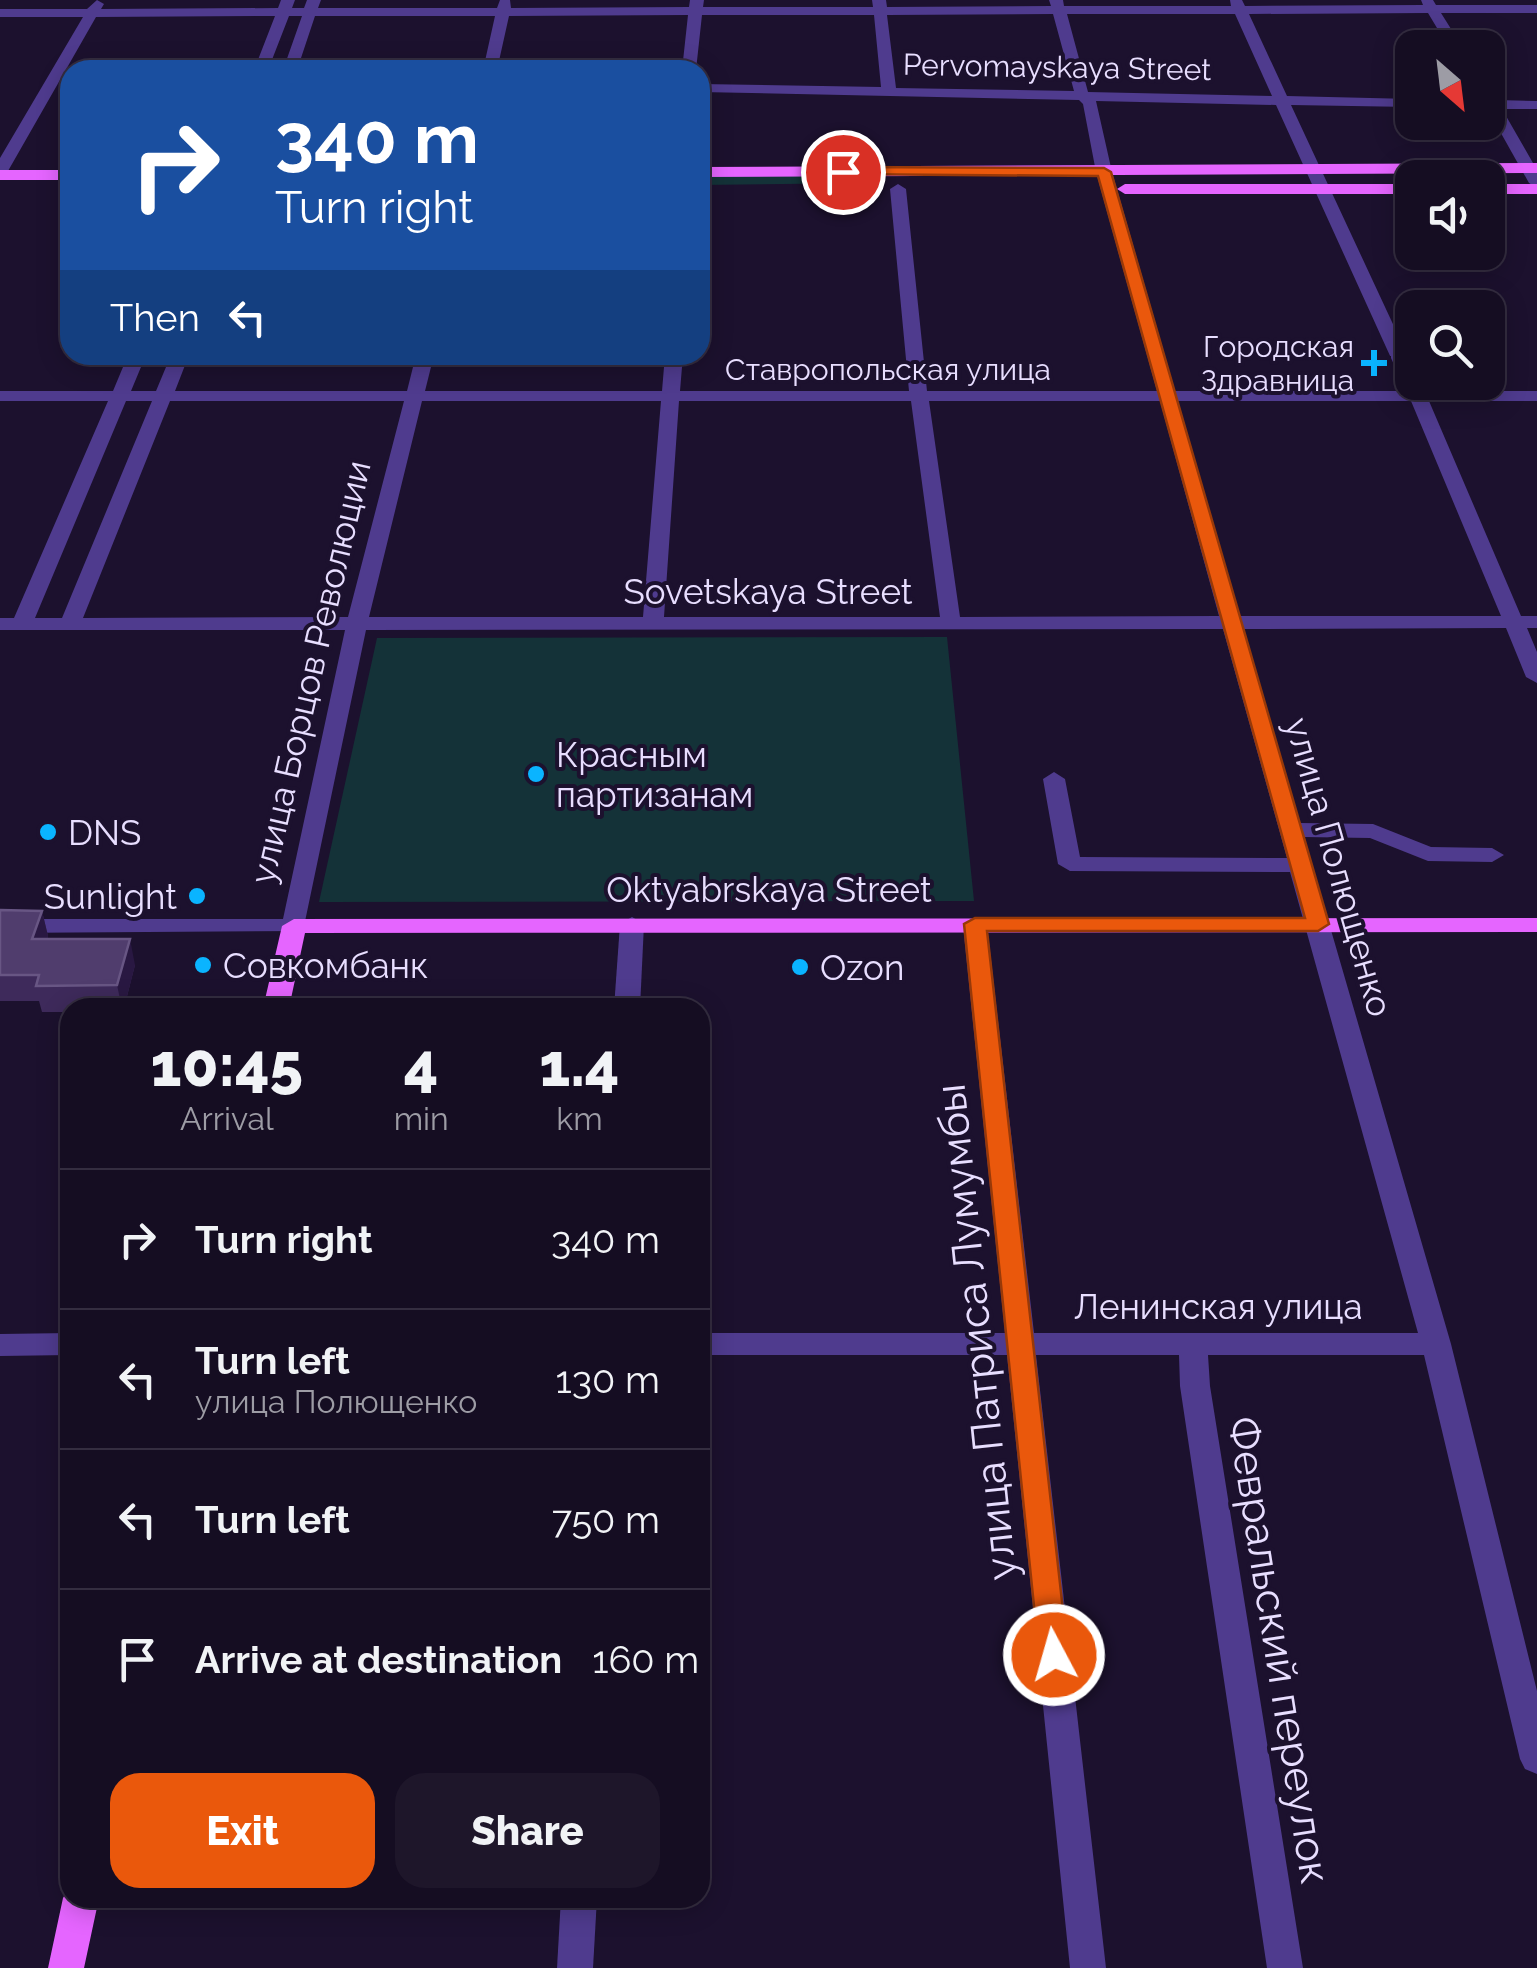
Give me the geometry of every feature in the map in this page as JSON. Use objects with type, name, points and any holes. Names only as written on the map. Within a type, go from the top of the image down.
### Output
[{"type":"main road","points":[[710,189],[1312,171],[1535,177]]},
{"type":"main road","points":[[0,173],[60,174]]},
{"type":"main road","points":[[710,173],[886,183],[1107,180],[1320,190],[1395,189]]},
{"type":"main road","points":[[1505,185],[1535,177]]},
{"type":"main road","points":[[0,189],[60,189]]},
{"type":"main road","name":"Oktyabrskaya Street","points":[[294,926],[1537,924]]},
{"type":"main road","name":"улица Борцов Революции","points":[[278,998],[294,926]]},
{"type":"main road","points":[[66,1968],[80,1908]]},
{"type":"street","points":[[65,60],[100,0]]},
{"type":"street","points":[[0,14],[91,15],[285,7],[1430,5],[1537,9]]},
{"type":"street","points":[[1430,5],[1445,30]]},
{"type":"street","points":[[880,6],[889,91]]},
{"type":"street","name":"улица Полющенко","points":[[1058,6],[1082,95],[1090,104],[1167,396],[1436,1344],[1537,1759]]},
{"type":"street","points":[[1238,6],[1395,348]]},
{"type":"street","points":[[265,60],[285,7]]},
{"type":"street","points":[[293,60],[312,7]]},
{"type":"street","points":[[492,60],[503,7]]},
{"type":"street","points":[[690,60],[697,7]]},
{"type":"street","points":[[0,173],[60,69]]},
{"type":"street","name":"Pervomayskaya Street","points":[[710,88],[1395,102]]},
{"type":"street","points":[[1505,103],[1537,105]]},
{"type":"street","points":[[1505,128],[1535,177]]},
{"type":"street","points":[[886,183],[951,623]]},
{"type":"street","points":[[11,624],[132,365]]},
{"type":"street","points":[[70,624],[176,365]]},
{"type":"street","name":"улица Борцов Революции","points":[[294,926],[357,624],[423,365]]},
{"type":"street","points":[[653,623],[673,365]]},
{"type":"street","name":"Ставропольская улица","points":[[0,396],[1395,396]]},
{"type":"street","name":"Ставропольская улица","points":[[1505,396],[1537,396]]},
{"type":"street","points":[[1420,400],[1537,677]]},
{"type":"street","name":"Sovetskaya Street","points":[[11,624],[1537,622]]},
{"type":"street","points":[[1054,779],[1070,864],[1300,866]]},
{"type":"street","points":[[1289,830],[1374,831],[1428,854],[1492,856]]},
{"type":"street","points":[[628,998],[632,924]]},
{"type":"street","name":"улица Патриса Лумумбы","points":[[975,924],[1088,1968]]},
{"type":"street","name":"Oktyabrskaya Street","points":[[0,926],[294,926]]},
{"type":"street","points":[[0,1345],[60,1344]]},
{"type":"street","name":"Ленинская улица","points":[[710,1344],[1436,1344]]},
{"type":"street","name":"Февральский переулок","points":[[1193,1344],[1194,1386],[1285,1968]]},
{"type":"street","points":[[575,1968],[578,1908]]},
{"type":"green space","points":[[710,176],[851,176],[862,177],[868,183],[710,185]]},
{"type":"green space","points":[[947,637],[974,901],[319,902],[377,638]]},
{"type":"building","points":[[0,910],[42,911],[32,939],[130,939],[117,985],[36,986],[39,975],[0,975]]},
{"type":"place","name":"Городская Здравница","points":[[1374,363]]},
{"type":"place","name":"Красным партизанам","points":[[536,774]]},
{"type":"place","name":"DNS","points":[[48,832]]},
{"type":"place","name":"Sunlight","points":[[197,896]]},
{"type":"place","name":"Совкомбанк","points":[[203,965]]},
{"type":"place","name":"Ozon","points":[[800,967]]},
{"type":"route","points":[[843,172],[1104,172],[1318,924],[975,924],[1054,1655]]}]
